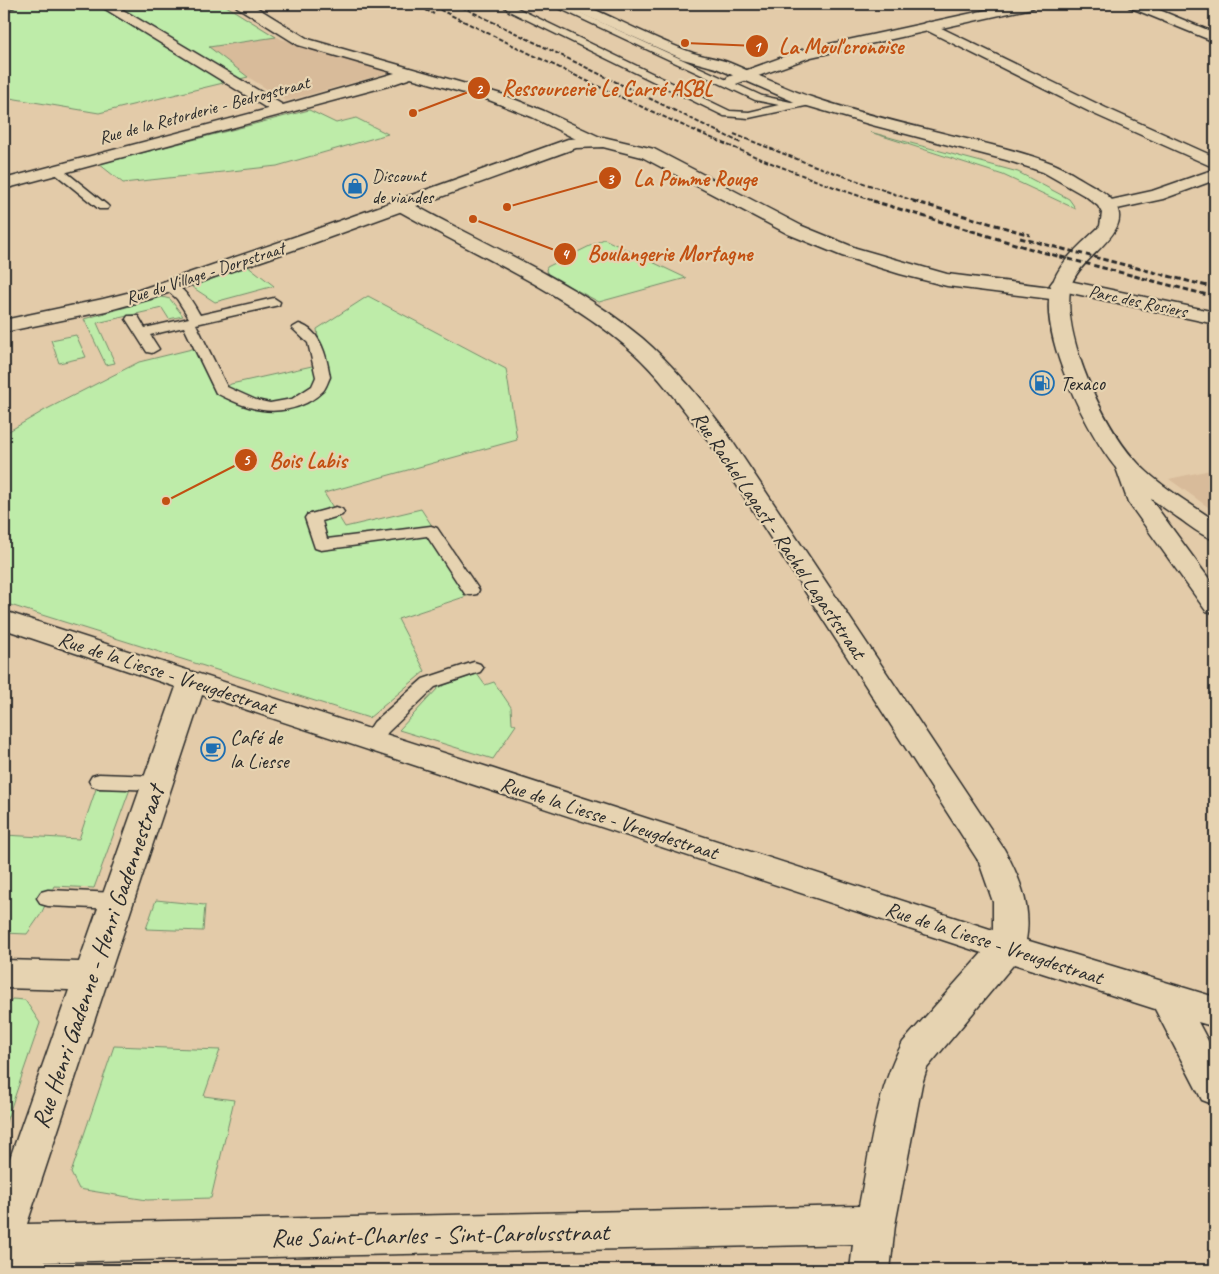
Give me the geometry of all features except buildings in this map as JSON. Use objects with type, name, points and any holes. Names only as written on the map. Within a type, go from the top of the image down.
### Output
[{"type":"street","points":[[4,5],[9,4]]},
{"type":"street","points":[[104,4],[281,110]]},
{"type":"street","points":[[242,4],[304,42],[413,72],[514,104],[594,141]]},
{"type":"street","points":[[571,4],[688,56],[712,62],[734,79],[792,104],[836,117],[878,122]]},
{"type":"street","points":[[734,79],[807,53],[1032,4]]},
{"type":"street","points":[[1134,4],[1215,38]]},
{"type":"street","points":[[930,26],[1100,111],[1215,163]]},
{"type":"street","name":"Rue de la Retorderie - Bedrogstraat","points":[[4,184],[383,84],[413,72]]},
{"type":"street","points":[[734,79],[878,122],[1040,165],[1084,187],[1108,206],[1111,213],[1110,224],[1067,271],[1059,289],[1062,331],[1080,386],[1105,437],[1127,465],[1215,532]]},
{"type":"street","name":"Rue du Village - Dorpstraat","points":[[4,326],[106,305],[169,286],[403,206],[456,184],[574,143],[594,141]]},
{"type":"street","name":"Parc des Rosiers","points":[[594,141],[620,145],[656,157],[795,230],[849,252],[947,280],[1059,289],[1215,318]]},
{"type":"street","points":[[1108,206],[1157,195],[1215,174]]},
{"type":"street","name":"Rue Rachel Lagast - Rachel Lagaststraat","points":[[403,206],[591,310],[636,344],[675,385],[721,443],[993,858],[1006,886],[1011,909],[1012,926],[1007,948]]},
{"type":"street","points":[[1127,465],[1140,502],[1215,606]]},
{"type":"street","name":"Rue de la Liesse - Vreugdestraat","points":[[4,620],[1007,948],[1215,1012]]},
{"type":"street","name":"Rue Henri Gadenne - Henri Gadennestraat","points":[[5,1226],[192,682]]},
{"type":"street","points":[[870,1270],[875,1224],[903,1084],[909,1066],[916,1053],[1007,948]]},
{"type":"street","points":[[4,974],[91,976]]},
{"type":"street","points":[[1167,998],[1215,1089]]},
{"type":"street","name":"Rue Saint-Charles - Sint-Carolusstraat","points":[[5,1226],[875,1224]]},
{"type":"lane","points":[[510,4],[508,6],[512,9],[726,114],[749,116],[792,104],[811,102]]},
{"type":"lane","points":[[554,4],[734,79]]},
{"type":"lane","points":[[57,170],[103,207]]},
{"type":"lane","points":[[169,286],[182,297],[221,390],[252,404],[270,408],[296,403],[318,388],[323,378],[321,364],[314,342],[299,328]]},
{"type":"lane","points":[[142,333],[274,302]]},
{"type":"lane","points":[[133,319],[152,349]]},
{"type":"lane","points":[[336,512],[313,518],[321,546],[431,531],[470,590]]},
{"type":"lane","points":[[372,739],[381,727],[429,683],[474,668]]},
{"type":"lane","points":[[100,781],[157,783]]},
{"type":"lane","points":[[48,898],[117,902]]},
{"type":"shaded area","points":[[4,4],[224,4],[281,39],[398,70],[286,101],[248,77],[99,113],[4,97]]},
{"type":"shaded area","points":[[1215,469],[1215,512],[1169,479]]},
{"type":"green space","points":[[22,4],[223,4],[276,37],[209,47],[248,77],[99,113],[4,97],[4,8]]},
{"type":"green space","points":[[309,110],[336,123],[356,118],[388,134],[277,166],[123,183],[99,164]]},
{"type":"green space","points":[[870,132],[1018,172],[1069,199],[1076,209],[1003,175]]},
{"type":"green space","points":[[604,239],[686,278],[599,302],[548,275],[547,267]]},
{"type":"green space","points":[[247,265],[274,286],[215,302],[192,287]]},
{"type":"green space","points":[[368,296],[506,369],[517,440],[324,493],[345,527],[421,509],[476,593],[398,619],[425,671],[369,718],[4,603],[4,434],[45,410],[139,362],[200,347],[221,390],[231,384],[321,364],[317,329]]},
{"type":"green space","points":[[162,297],[170,299],[183,316],[169,319],[162,308],[97,323],[115,363],[106,365],[84,319]]},
{"type":"green space","points":[[76,335],[86,357],[59,363],[51,340]]},
{"type":"green space","points":[[477,674],[485,685],[494,682],[511,707],[512,723],[516,725],[493,759],[399,730],[439,687]]},
{"type":"green space","points":[[96,789],[130,789],[94,888],[54,886],[41,914],[27,934],[4,933],[4,835],[79,839]]},
{"type":"green space","points":[[156,900],[205,905],[203,931],[146,929]]},
{"type":"green space","points":[[12,999],[25,1000],[40,1023],[4,1128],[4,1015]]},
{"type":"green space","points":[[114,1046],[220,1050],[204,1096],[234,1100],[211,1198],[147,1200],[79,1189],[71,1173]]},
{"type":"railway","points":[[414,4],[434,14]]},
{"type":"railway","points":[[428,4],[705,135],[762,159],[877,202]]},
{"type":"railway","points":[[456,4],[741,143]]},
{"type":"railway","points":[[734,134],[807,163],[917,202]]},
{"type":"railway","points":[[873,201],[1038,251],[1215,297]]},
{"type":"railway","points":[[913,201],[1030,235]]},
{"type":"railway","points":[[1020,238],[1215,288]]},
{"type":"place","name":"La Moul'cronoise","points":[[685,43]]},
{"type":"place","name":"Ressourcerie Le Carré ASBL","points":[[413,113]]},
{"type":"place","name":"Discount de viandes","points":[[355,186]]},
{"type":"place","name":"La Pomme Rouge","points":[[507,207]]},
{"type":"place","name":"Boulangerie Mortagne","points":[[473,219]]},
{"type":"place","name":"Texaco","points":[[1042,383]]},
{"type":"place","name":"Bois Labis","points":[[166,501]]},
{"type":"place","name":"Café de la Liesse","points":[[213,749]]}]
